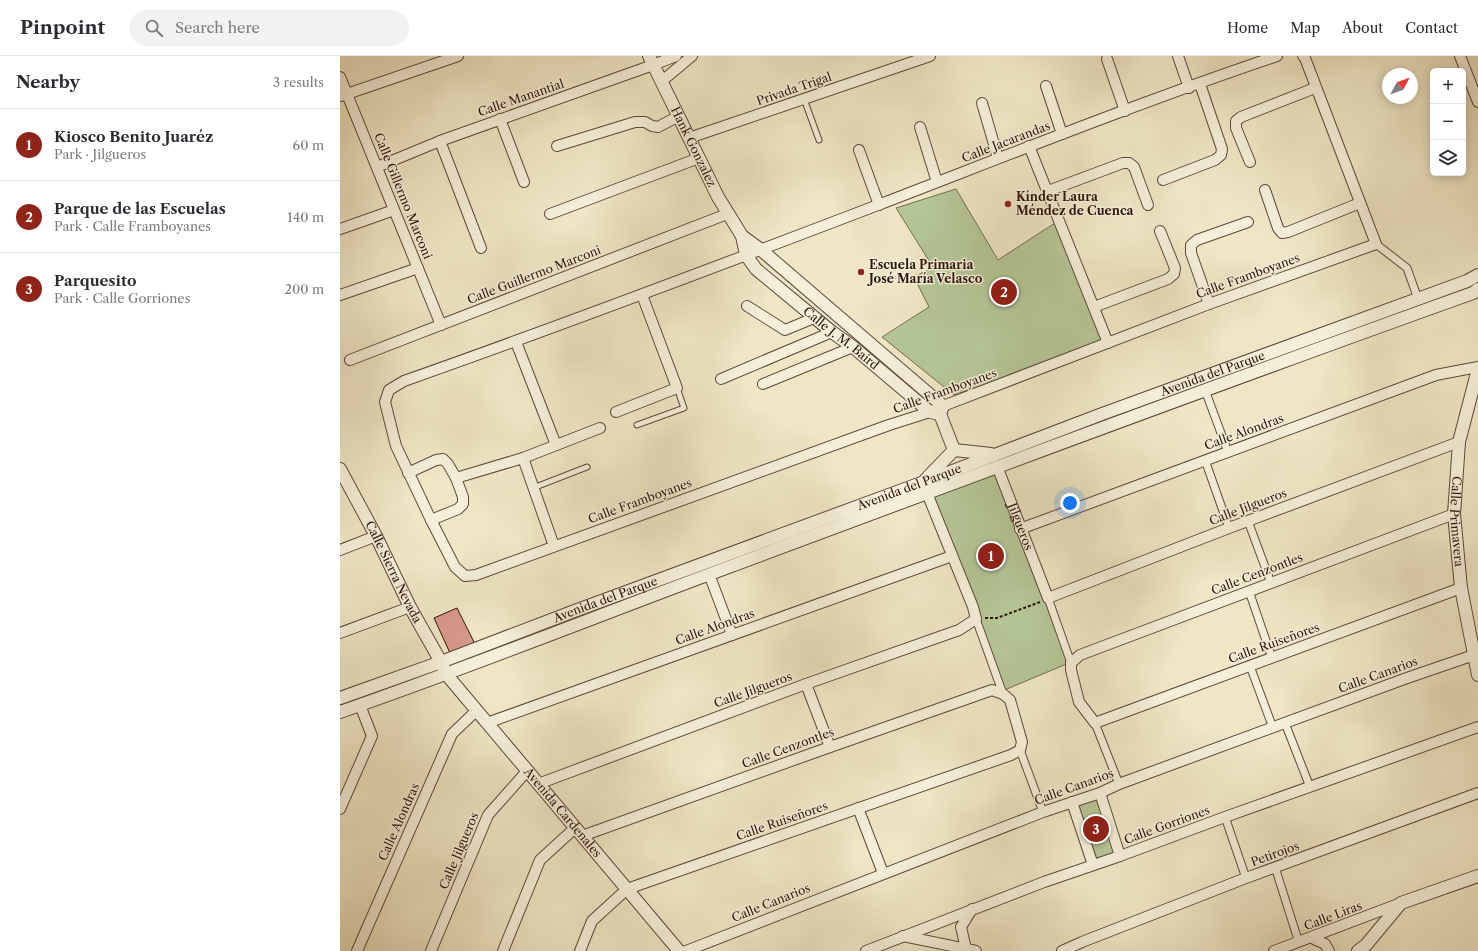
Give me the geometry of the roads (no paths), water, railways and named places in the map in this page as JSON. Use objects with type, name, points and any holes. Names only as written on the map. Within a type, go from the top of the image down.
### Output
[{"type":"street","points":[[343,95],[458,56]]},
{"type":"street","name":"Calle Manantial","points":[[376,167],[440,141],[651,61],[676,56]]},
{"type":"street","points":[[662,81],[692,56]]},
{"type":"street","name":"Privada Trigal","points":[[689,138],[930,56]]},
{"type":"street","points":[[1178,56],[1189,88]]},
{"type":"street","name":"Calle Jacarandas","points":[[746,255],[1029,146],[1200,84],[1249,60],[1277,56]]},
{"type":"street","points":[[1303,56],[1376,244],[1407,268],[1418,299]]},
{"type":"street","points":[[1460,56],[1478,102]]},
{"type":"street","points":[[1107,59],[1125,111]]},
{"type":"street","name":"Hank Gonzalez","points":[[651,61],[727,214],[742,236],[760,249]]},
{"type":"street","name":"Calle Gillermo Marconi","points":[[340,78],[343,95],[376,167],[441,325]]},
{"type":"street","points":[[1163,180],[1215,160],[1221,155],[1222,149],[1200,84]]},
{"type":"street","points":[[1046,86],[1062,134]]},
{"type":"street","points":[[1250,162],[1236,128],[1236,121],[1241,117],[1315,88]]},
{"type":"street","points":[[982,103],[998,158]]},
{"type":"street","points":[[558,146],[635,122],[644,122],[658,127],[678,116]]},
{"type":"street","points":[[500,119],[524,182]]},
{"type":"street","points":[[920,128],[937,182]]},
{"type":"street","points":[[440,141],[482,248]]},
{"type":"street","points":[[1029,146],[1108,343]]},
{"type":"street","points":[[859,150],[879,205]]},
{"type":"street","points":[[550,214],[699,158]]},
{"type":"street","points":[[1048,191],[1123,163],[1129,163],[1134,167],[1148,205]]},
{"type":"street","points":[[1265,190],[1278,228],[1282,233],[1288,232],[1360,203]]},
{"type":"street","points":[[340,229],[394,210]]},
{"type":"street","name":"Calle Guillermo Marconi","points":[[350,360],[727,214]]},
{"type":"street","points":[[1209,304],[1191,253],[1191,245],[1197,240],[1248,222]]},
{"type":"street","points":[[1094,307],[1168,279],[1174,274],[1175,268],[1160,231]]},
{"type":"street","name":"Hank Gonzalez","points":[[742,236],[746,255]]},
{"type":"street","name":"Calle Framboyanes","points":[[746,255],[516,342],[404,381],[389,390],[385,402],[396,446],[455,567],[465,576],[476,575],[889,424],[937,411],[1209,304],[1376,244]]},
{"type":"street","name":"Calle J. M. Baird","points":[[760,249],[937,411],[954,450]]},
{"type":"street","name":"Calle J. M. Baird","points":[[746,255],[756,269],[814,318],[937,411]]},
{"type":"street","points":[[340,295],[418,268]]},
{"type":"street","name":"Avenida del Parque","points":[[340,712],[446,674],[709,574],[995,460],[1467,281],[1478,275]]},
{"type":"street","name":"Avenida del Parque","points":[[995,460],[1205,390],[1478,289]]},
{"type":"street","points":[[616,412],[677,388],[642,295]]},
{"type":"street","points":[[747,306],[784,330],[814,318]]},
{"type":"street","points":[[721,380],[832,332]]},
{"type":"street","points":[[516,342],[556,445]]},
{"type":"street","points":[[764,384],[853,347]]},
{"type":"street","name":"Calle Primavera","points":[[1478,368],[1459,442],[1454,514],[1461,588],[1478,675]]},
{"type":"street","name":"Calle Alondras","points":[[1020,529],[1436,375],[1478,368]]},
{"type":"street","points":[[1205,390],[1228,452]]},
{"type":"street","points":[[456,478],[523,458],[600,428]]},
{"type":"street","name":"Calle Jilgueros","points":[[1048,598],[1229,528],[1459,442]]},
{"type":"street","points":[[995,460],[954,450],[926,488],[973,607],[1003,694],[1010,700],[1022,742],[1020,750],[1044,812]]},
{"type":"street","points":[[523,458],[554,546]]},
{"type":"street","points":[[408,473],[436,460],[443,460],[448,464],[456,478],[463,497],[463,504],[458,508],[431,520]]},
{"type":"street","name":"Jilgueros","points":[[995,460],[1020,529],[1048,598]]},
{"type":"street","points":[[1205,460],[1229,528]]},
{"type":"street","name":"Calle Sierra Nevada","points":[[340,470],[343,483],[376,536],[410,607],[441,662],[446,674]]},
{"type":"street","name":"Avenida del Parque","points":[[340,698],[441,662],[600,602],[926,488]]},
{"type":"street","name":"Calle Cenzontles","points":[[1071,663],[1080,655],[1454,514]]},
{"type":"street","points":[[1248,521],[1271,583]]},
{"type":"street","points":[[340,550],[376,536]]},
{"type":"street","name":"Calle Alondras","points":[[487,723],[952,556]]},
{"type":"street","points":[[709,574],[732,635]]},
{"type":"street","name":"Calle Ruiseñores","points":[[1095,723],[1461,588]]},
{"type":"street","points":[[1249,591],[1272,658]]},
{"type":"street","points":[[1048,598],[1071,663],[1071,670],[1079,702],[1095,723],[1118,784]]},
{"type":"street","points":[[340,633],[410,607]]},
{"type":"street","name":"Calle Jilgueros","points":[[538,784],[806,684],[959,630],[976,619]]},
{"type":"street","name":"Calle Canarios","points":[[677,950],[1044,812],[1100,793],[1118,784],[1474,656]]},
{"type":"street","points":[[1250,666],[1273,728]]},
{"type":"street","name":"Avenida Cardenales","points":[[446,674],[677,950]]},
{"type":"street","points":[[806,684],[830,747]]},
{"type":"street","name":"Calle Cenzontles","points":[[503,951],[540,860],[579,832],[830,747],[992,690],[1003,694]]},
{"type":"street","points":[[340,809],[372,736],[360,705]]},
{"type":"street","name":"Calle Alondras","points":[[357,951],[452,734],[476,711]]},
{"type":"street","points":[[1285,723],[1310,787]]},
{"type":"street","name":"Calle Gorriones","points":[[866,951],[1044,882],[1478,727]]},
{"type":"street","name":"Calle Ruiseñores","points":[[580,951],[592,921],[627,889],[1011,755],[1020,750]]},
{"type":"street","name":"Calle Jilgueros","points":[[431,951],[488,815],[527,770]]},
{"type":"street","points":[[1100,793],[1120,856]]},
{"type":"street","name":"Petirojos","points":[[1062,951],[1246,878],[1478,793]]},
{"type":"street","points":[[1072,802],[1093,865]]},
{"type":"street","points":[[858,808],[883,873]]},
{"type":"street","points":[[1225,817],[1246,878]]},
{"type":"street","points":[[1275,867],[1299,943]]},
{"type":"street","points":[[1358,951],[1366,945],[1402,903],[1478,876]]},
{"type":"street","name":"Calle Liras","points":[[1274,951],[1299,943],[1402,903]]},
{"type":"street","points":[[971,950],[961,927],[972,909]]},
{"type":"street","points":[[903,936],[971,950]]},
{"type":"street","points":[[1312,938],[1325,944],[1328,951]]},
{"type":"street","name":"Petirojos","points":[[1074,951],[1082,942]]},
{"type":"lane","points":[[804,99],[819,140]]},
{"type":"lane","points":[[637,425],[684,408],[677,388]]},
{"type":"lane","points":[[533,488],[587,467]]},
{"type":"place","name":"Kínder Laura Méndez de Cuenca","points":[[1008,204]]},
{"type":"place","name":"Escuela Primaria José María Velasco","points":[[861,272]]},
{"type":"place","name":"Parque de las Escuelas","points":[[1004,292]]},
{"type":"place","name":"Kiosco Benito Juaréz","points":[[991,556]]},
{"type":"place","name":"Parquesito","points":[[1096,829]]}]
